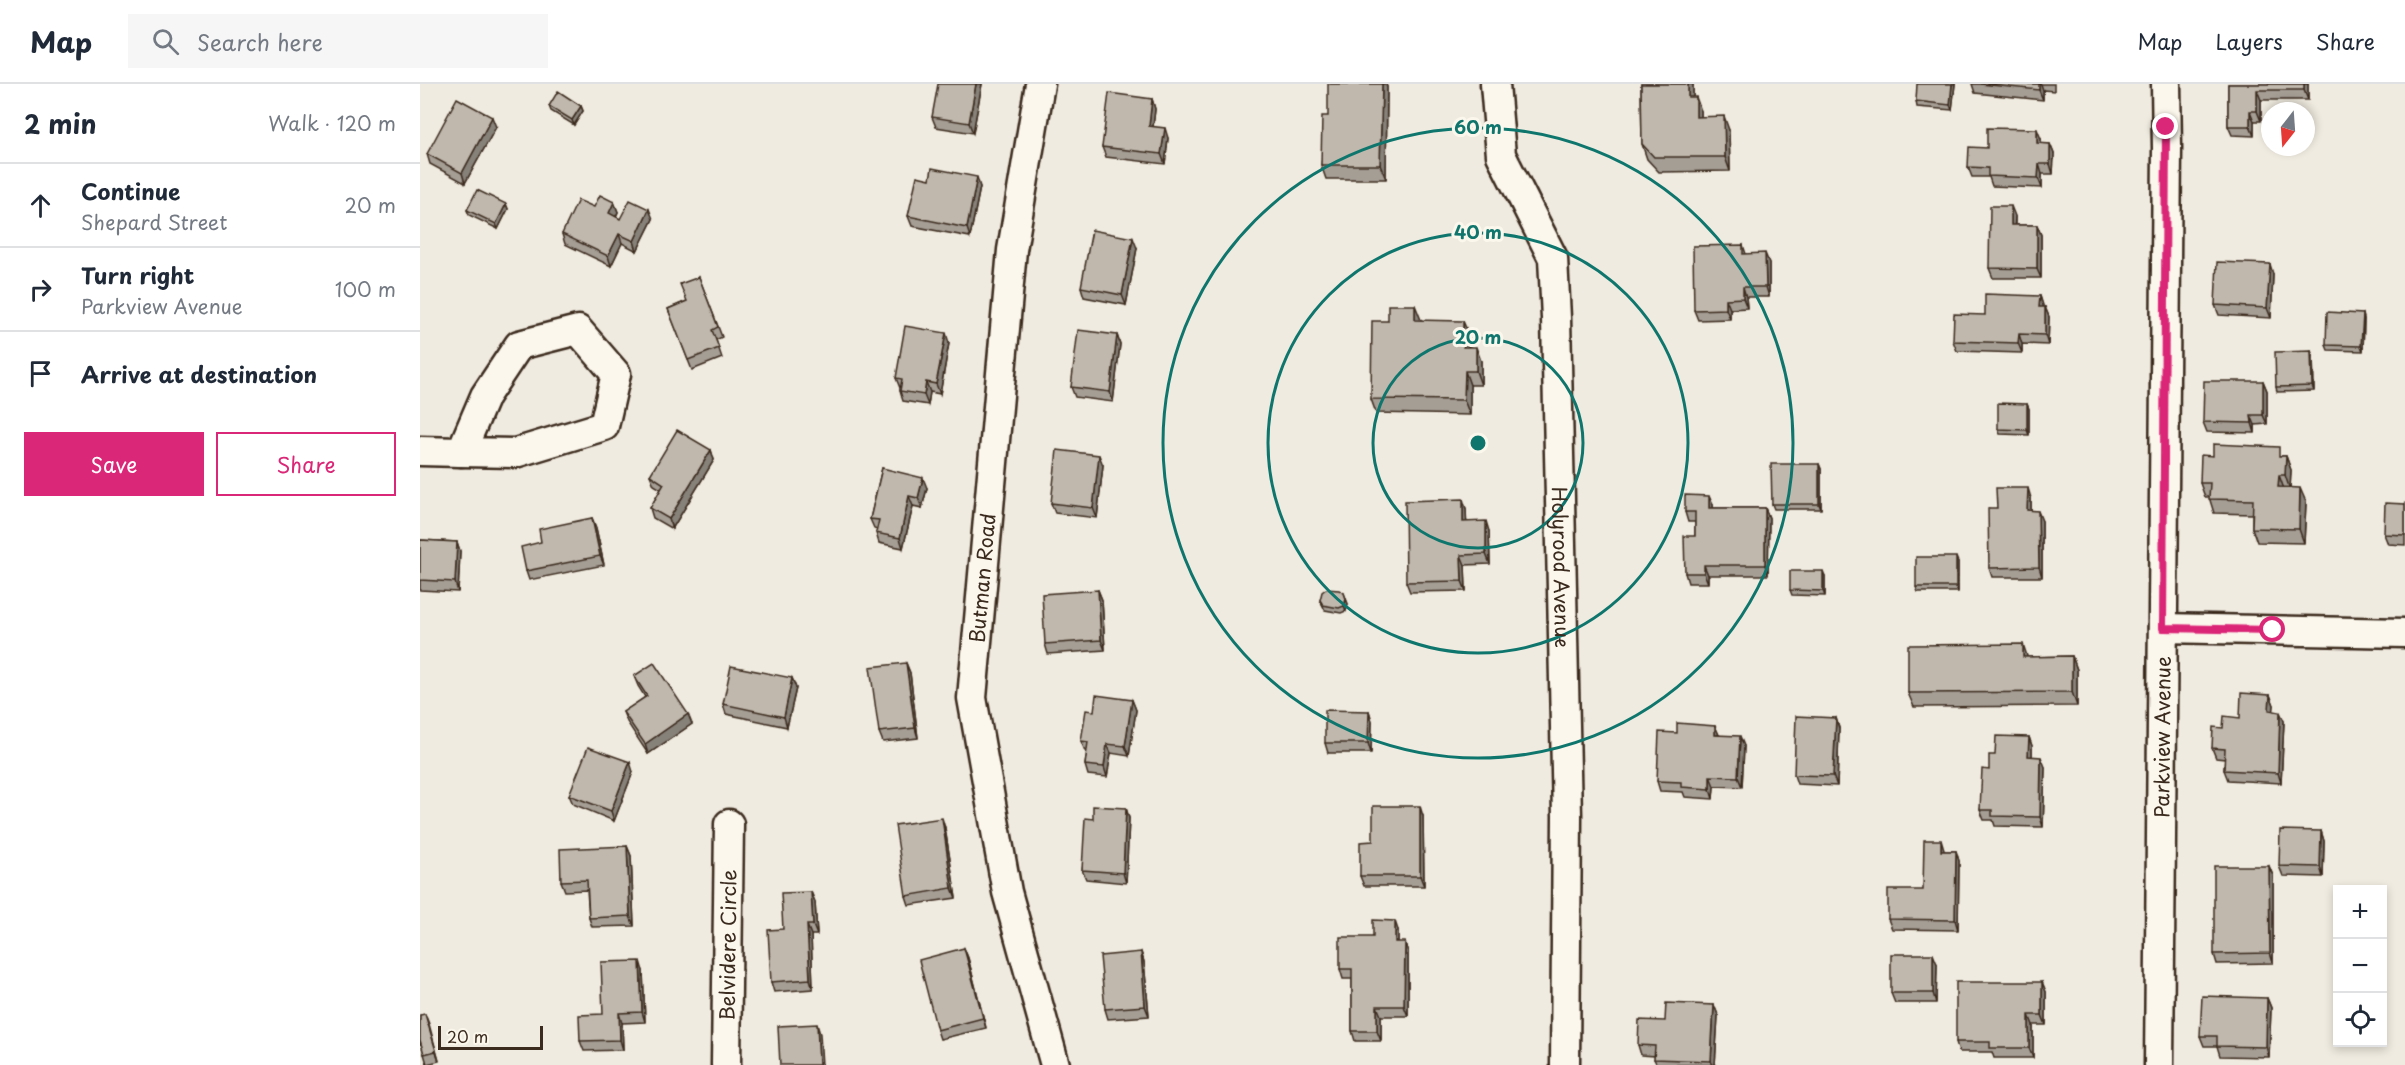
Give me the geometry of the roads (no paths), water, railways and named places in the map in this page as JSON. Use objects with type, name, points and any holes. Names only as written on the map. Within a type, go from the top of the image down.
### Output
[{"type":"street","name":"Butman Road","points":[[1040,84],[1012,250],[972,698],[1007,892],[1054,1065]]},
{"type":"street","name":"Holyrood Avenue","points":[[1495,84],[1501,155],[1553,258],[1557,342],[1566,805],[1565,1065]]},
{"type":"street","name":"Parkview Avenue","points":[[2159,1065],[2166,84]]},
{"type":"street","points":[[420,451],[461,452],[515,453],[604,426],[616,374],[578,330],[519,345],[485,396],[461,452]]},
{"type":"street","points":[[2163,628],[2405,633]]},
{"type":"street","name":"Belvidere Circle","points":[[726,1065],[729,824]]}]
